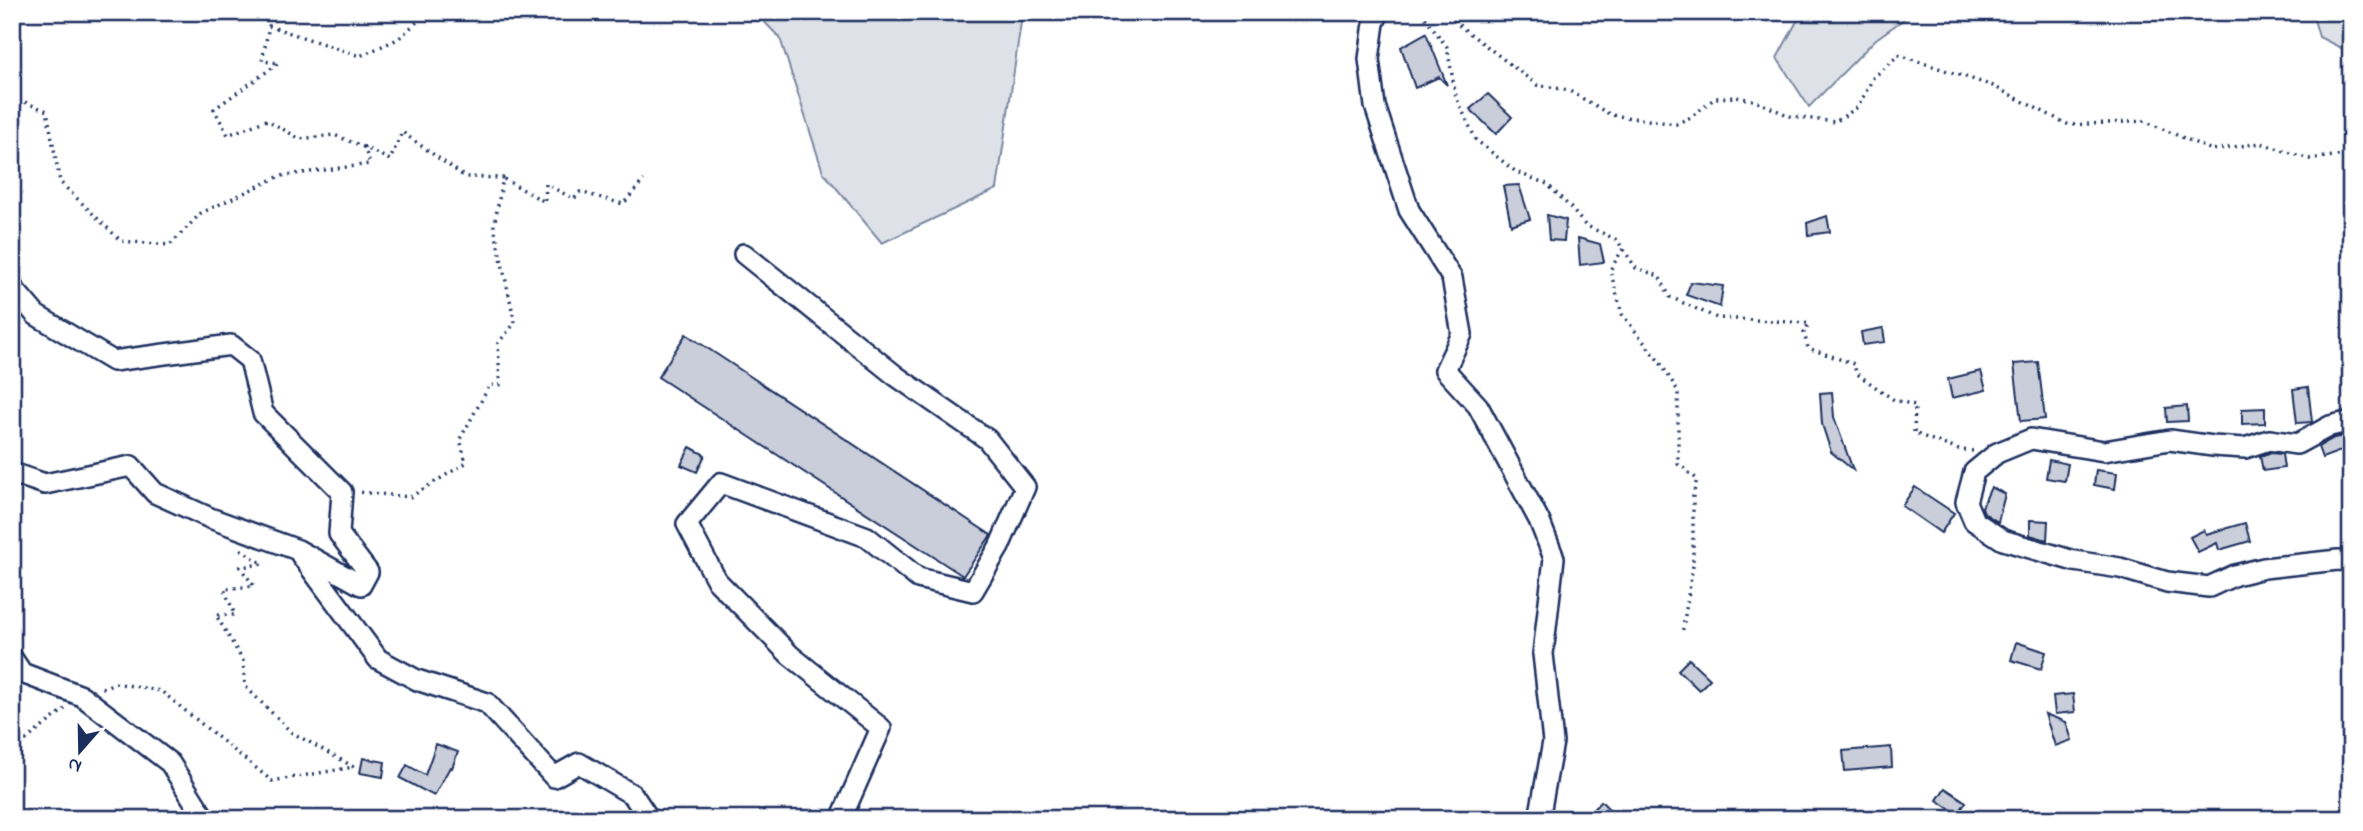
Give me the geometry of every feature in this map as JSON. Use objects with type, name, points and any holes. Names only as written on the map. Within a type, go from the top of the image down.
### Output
[{"type":"street","points":[[1378,12],[1369,59],[1375,106],[1409,210],[1452,278],[1462,334],[1445,370],[1478,405],[1539,520],[1554,558],[1543,654],[1553,742],[1539,819]]},
{"type":"street","points":[[744,254],[896,376],[987,439],[1025,487],[999,547],[973,591],[918,578],[867,537],[721,483],[687,524],[717,581],[790,655],[881,727],[841,819]]},
{"type":"street","points":[[12,288],[36,315],[113,361],[231,345],[250,360],[264,413],[342,492],[339,534],[368,572],[361,585],[298,550],[155,493],[131,466],[45,484],[12,473]]},
{"type":"street","points":[[2351,427],[2347,422],[2330,426],[2297,444],[2269,440],[2245,448],[2170,440],[2104,451],[2031,439],[1997,453],[1974,472],[1966,502],[1974,522],[2003,540],[2074,561],[2120,568],[2167,582],[2209,587],[2235,575],[2264,568],[2351,561]]},
{"type":"street","points":[[298,550],[378,659],[416,680],[487,703],[554,777],[579,763],[633,795],[649,819]]},
{"type":"street","points":[[12,658],[22,673],[82,695],[170,763],[205,819]]},
{"type":"path","points":[[408,12],[417,22],[398,39],[359,56],[269,26],[262,61],[279,63],[215,109],[229,135],[267,120],[300,139],[334,135],[390,160],[402,132],[465,177],[503,178],[545,202],[547,184],[574,199],[580,192],[623,204],[644,180]]},
{"type":"path","points":[[1422,12],[1447,47],[1456,97],[1476,140],[1516,172],[1547,184],[1585,225],[1618,240],[1636,268],[1659,276],[1670,297],[1717,318],[1808,323],[1804,333],[1808,348],[1854,364],[1856,373],[1894,400],[1915,405],[1914,433],[1959,450],[1997,453]]},
{"type":"path","points":[[1442,12],[1536,85],[1568,90],[1611,115],[1676,124],[1691,117],[1715,98],[1736,97],[1753,100],[1790,116],[1835,121],[1858,107],[1873,78],[1899,55],[1993,86],[2069,125],[2144,121],[2212,149],[2261,143],[2309,159],[2351,154]]},
{"type":"path","points":[[12,97],[47,110],[60,182],[121,241],[170,245],[201,213],[281,176],[370,164],[364,147]]},
{"type":"path","points":[[342,492],[372,492],[410,497],[466,463],[460,439],[490,385],[500,385],[498,343],[515,323],[494,226],[503,178]]},
{"type":"path","points":[[1623,250],[1610,270],[1622,314],[1661,363],[1678,391],[1678,464],[1697,479],[1693,496],[1693,565],[1682,634]]},
{"type":"path","points":[[12,736],[26,740],[82,695],[116,683],[161,691],[272,781],[354,767],[291,732],[245,686],[243,661],[216,615],[235,615],[224,589],[254,586],[240,567],[263,564],[240,550]]},
{"type":"path","points":[[12,814],[16,819]]},
{"type":"shaded area","points":[[755,12],[1025,12],[1022,15],[997,189],[882,243],[823,172],[780,38]]},
{"type":"shaded area","points":[[1802,12],[1914,12],[1876,39],[1809,107],[1777,58]]},
{"type":"shaded area","points":[[2312,12],[2351,12],[2351,53],[2319,37]]},
{"type":"building","points":[[1426,33],[1447,85],[1439,77],[1415,88],[1401,47]]},
{"type":"building","points":[[1488,94],[1512,117],[1496,134],[1470,109]]},
{"type":"building","points":[[1519,185],[1530,219],[1511,225],[1503,186]]},
{"type":"building","points":[[1547,215],[1566,220],[1564,241],[1549,240]]},
{"type":"building","points":[[1827,216],[1830,232],[1808,235],[1807,223]]},
{"type":"building","points":[[1578,238],[1600,244],[1604,262],[1580,265]]},
{"type":"building","points":[[1691,282],[1723,286],[1720,307],[1686,295]]},
{"type":"building","points":[[1883,328],[1885,342],[1863,345],[1861,332]]},
{"type":"building","points":[[686,334],[991,535],[963,576],[658,377]]},
{"type":"building","points":[[2038,362],[2045,419],[2021,421],[2014,364]]},
{"type":"building","points":[[1981,371],[1986,390],[1952,398],[1948,379]]},
{"type":"building","points":[[2308,387],[2312,422],[2297,423],[2293,389]]},
{"type":"building","points":[[1832,392],[1834,417],[1853,470],[1831,452],[1822,424],[1820,393]]},
{"type":"building","points":[[2187,406],[2188,421],[2167,422],[2166,408]]},
{"type":"building","points":[[2265,408],[2265,423],[2242,424],[2242,409]]},
{"type":"building","points":[[2344,436],[2349,448],[2322,458],[2318,447]]},
{"type":"building","points":[[690,447],[705,455],[697,472],[681,465]]},
{"type":"building","points":[[2282,454],[2284,468],[2263,471],[2260,456]]},
{"type":"building","points":[[2049,460],[2068,464],[2065,481],[2046,478]]},
{"type":"building","points":[[2096,470],[2117,473],[2115,489],[2094,485]]},
{"type":"building","points":[[1915,487],[1954,513],[1941,533],[1902,506]]},
{"type":"building","points":[[1991,487],[2005,494],[1998,522],[1984,513],[1982,507]]},
{"type":"building","points":[[2030,520],[2048,521],[2047,540],[2030,535]]},
{"type":"building","points":[[2245,523],[2250,541],[2219,550],[2217,543],[2198,552],[2190,537],[2204,530],[2206,534]]},
{"type":"building","points":[[2016,642],[2046,652],[2041,669],[2011,660]]},
{"type":"building","points":[[1689,659],[1710,679],[1699,690],[1678,670]]},
{"type":"building","points":[[2073,694],[2075,712],[2055,714],[2053,696]]},
{"type":"building","points":[[2045,714],[2066,722],[2072,740],[2055,746]]},
{"type":"building","points":[[436,744],[458,752],[452,768],[450,767],[434,796],[400,778],[407,765],[425,775]]},
{"type":"building","points":[[1891,747],[1892,767],[1845,771],[1843,751]]},
{"type":"building","points":[[363,758],[385,762],[383,777],[360,773]]},
{"type":"building","points":[[1945,788],[1966,802],[1958,814],[1937,800]]},
{"type":"building","points":[[1601,801],[1619,819],[1584,819]]}]
